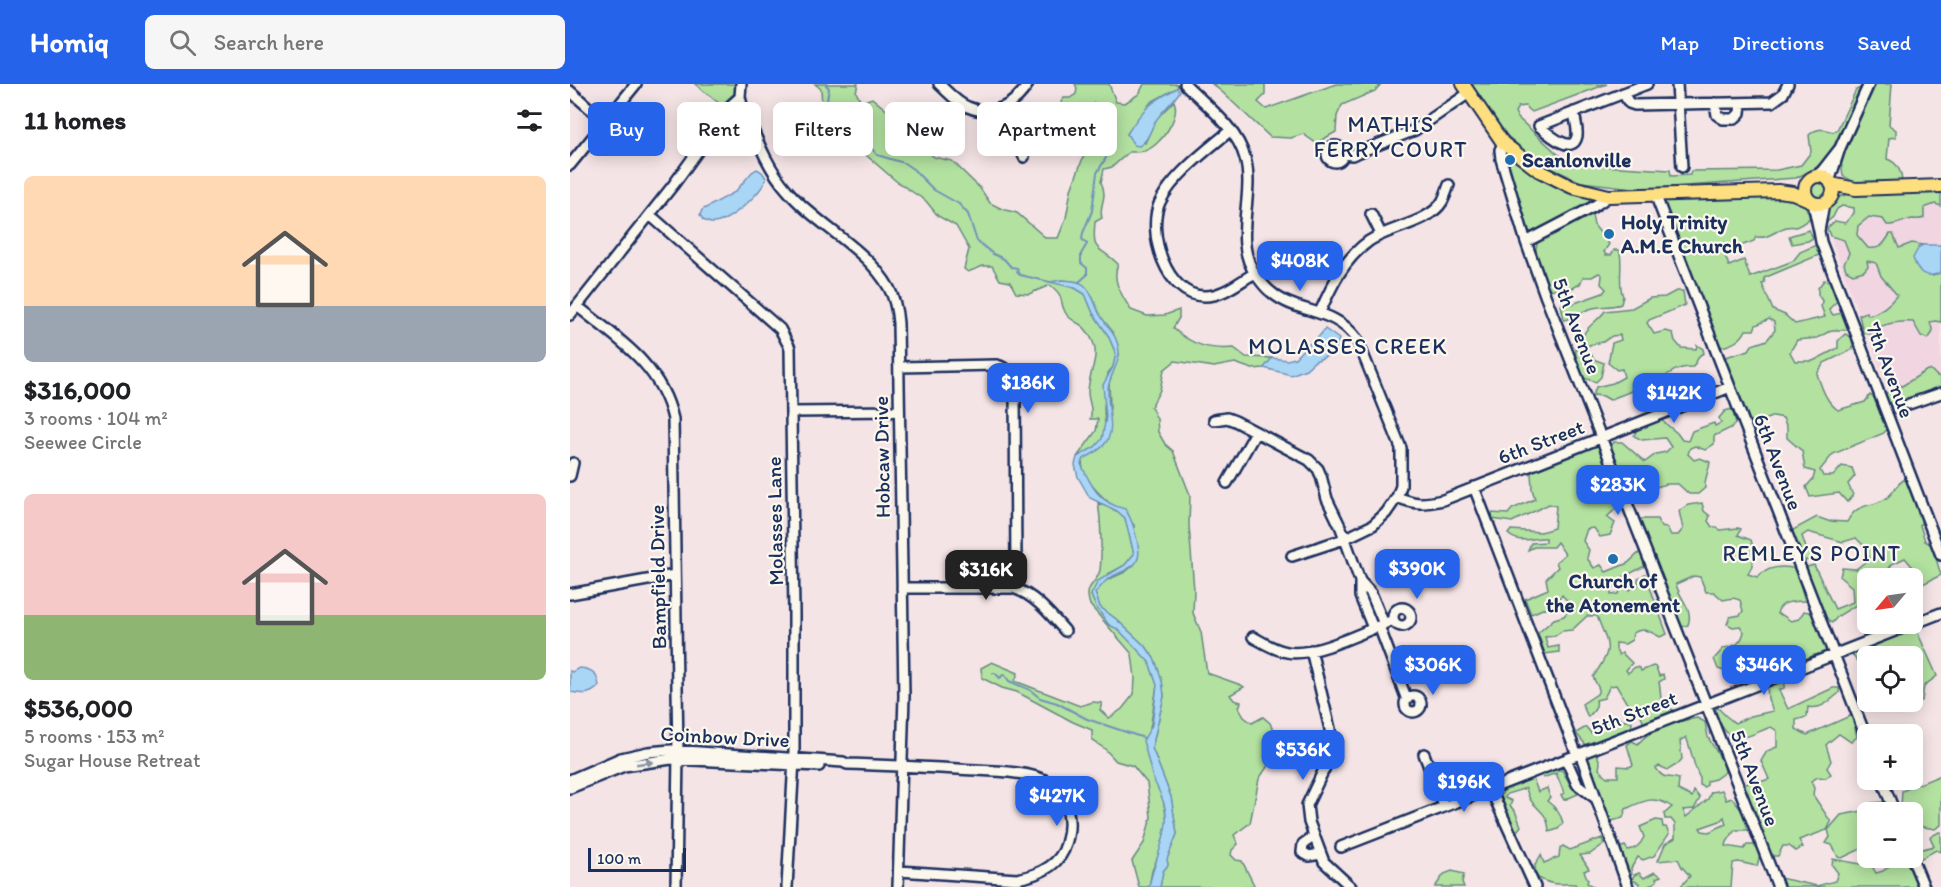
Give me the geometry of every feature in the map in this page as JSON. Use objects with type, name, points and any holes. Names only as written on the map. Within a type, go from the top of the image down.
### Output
[{"type":"main road","points":[[1466,89],[1503,143],[1538,170],[1572,187],[1609,196],[1778,191],[1819,201],[1856,189],[1941,186]]},
{"type":"main road","points":[[1778,191],[1823,177],[1830,183],[1856,189]]},
{"type":"main road","points":[[1812,179],[1805,189],[1819,201]]},
{"type":"main road","points":[[1819,201],[1832,192],[1830,183]]},
{"type":"street","points":[[621,102],[636,84]]},
{"type":"street","name":"Hobcaw Drive","points":[[741,84],[740,97],[761,147],[781,183],[797,201],[870,264],[890,288],[897,308],[903,766],[898,887]]},
{"type":"street","points":[[939,84],[968,107],[977,108]]},
{"type":"street","points":[[1013,102],[1028,84]]},
{"type":"street","points":[[1185,84],[1231,130],[1245,158],[1248,189],[1244,229],[1245,246],[1255,273],[1271,293],[1289,303],[1320,312],[1341,322],[1351,330],[1358,339],[1401,448],[1402,476],[1397,496],[1386,513],[1373,525],[1344,539],[1292,556]]},
{"type":"street","points":[[1574,112],[1647,84]]},
{"type":"street","points":[[1677,84],[1682,167]]},
{"type":"street","points":[[1623,93],[1629,103],[1635,105],[1772,102],[1783,94],[1788,84]]},
{"type":"street","points":[[1830,183],[1840,147],[1869,84]]},
{"type":"street","points":[[1343,154],[1352,155],[1415,130],[1466,89]]},
{"type":"street","points":[[570,92],[588,107]]},
{"type":"street","points":[[570,315],[650,215],[731,105],[740,97]]},
{"type":"street","points":[[1715,103],[1717,115],[1723,119],[1734,119],[1740,113],[1741,103]]},
{"type":"street","points":[[1231,130],[1203,152],[1166,191],[1157,209],[1156,231],[1161,255],[1169,276],[1175,284],[1192,294],[1202,296],[1222,292],[1255,273]]},
{"type":"street","points":[[570,165],[588,143]]},
{"type":"street","name":"5th Avenue","points":[[1503,143],[1500,150],[1501,159],[1526,242],[1778,887]]},
{"type":"street","points":[[1812,179],[1822,171],[1840,147]]},
{"type":"street","points":[[1320,312],[1341,270],[1360,249],[1381,234],[1432,213],[1442,202],[1449,185]]},
{"type":"street","name":"6th Avenue","points":[[1655,194],[1861,724]]},
{"type":"street","points":[[1526,242],[1593,207],[1609,196]]},
{"type":"street","name":"7th Avenue","points":[[1819,201],[1821,242],[1941,555]]},
{"type":"street","points":[[1371,214],[1381,234]]},
{"type":"street","name":"Molasses Lane","points":[[650,215],[780,329],[790,348],[794,762],[787,887]]},
{"type":"street","name":"Bampfield Drive","points":[[577,306],[648,366],[660,382],[669,400],[675,433],[678,755],[676,887]]},
{"type":"street","points":[[899,367],[997,365],[1012,376],[1015,387],[1016,571],[1013,588]]},
{"type":"street","name":"6th Street","points":[[1397,496],[1412,503],[1425,504],[1443,500],[1730,387]]},
{"type":"street","points":[[1909,404],[1941,393]]},
{"type":"street","points":[[791,412],[899,411]]},
{"type":"street","points":[[1214,420],[1227,418],[1313,463],[1321,476],[1327,499],[1360,580],[1360,597],[1379,626],[1407,700]]},
{"type":"street","points":[[1227,483],[1256,432]]},
{"type":"street","points":[[570,476],[573,463]]},
{"type":"street","points":[[1474,487],[1628,887]]},
{"type":"street","points":[[570,594],[675,575]]},
{"type":"street","points":[[902,588],[1013,588],[1037,602],[1065,631]]},
{"type":"street","name":"5th Street","points":[[1341,847],[1941,613]]},
{"type":"street","points":[[1253,637],[1288,653],[1311,650],[1339,642],[1393,620]]},
{"type":"street","points":[[1311,650],[1331,742],[1329,759],[1307,805],[1313,837],[1320,854],[1329,868],[1351,887]]},
{"type":"street","name":"Coinbow Drive","points":[[570,780],[621,758],[648,752],[844,767],[847,764],[993,771],[1030,775],[1047,782],[1061,795],[1069,812],[1071,828],[1065,848],[1056,862],[1030,877],[1017,879],[899,871]]},
{"type":"street","points":[[1424,754],[1444,806]]},
{"type":"street","name":"Coinbow Drive","points":[[570,788],[624,766],[678,755]]},
{"type":"street","points":[[1566,759],[1576,784],[1594,797]]},
{"type":"street","points":[[1490,788],[1535,887]]},
{"type":"street","points":[[1313,837],[1303,844],[1302,852],[1309,856],[1320,854]]},
{"type":"street","points":[[1916,868],[1924,887]]},
{"type":"shaded area","points":[[1935,204],[1941,206],[1941,245],[1913,243],[1899,248],[1890,235],[1884,244],[1874,249],[1868,248],[1857,235],[1858,226],[1869,217],[1883,219],[1890,226],[1911,219],[1923,218],[1924,208]]},
{"type":"shaded area","points":[[1830,236],[1844,240],[1849,253],[1844,264],[1867,261],[1876,263],[1881,276],[1897,295],[1892,302],[1875,314],[1859,315]]},
{"type":"shaded area","points":[[1899,321],[1913,322],[1921,336],[1930,322],[1941,322],[1941,377],[1931,370],[1889,392],[1867,334]]},
{"type":"green space","points":[[695,84],[736,84],[735,93],[729,102],[718,102]]},
{"type":"green space","points":[[815,84],[858,84],[856,92],[860,100],[872,98],[885,109],[885,156],[933,156],[952,161],[980,188],[990,203],[1017,213],[1046,238],[1058,238],[1066,218],[1071,190],[1084,156],[1117,156],[1117,102],[1125,103],[1139,94],[1144,84],[1178,84],[1177,88],[1151,102],[1127,134],[1145,143],[1156,119],[1174,101],[1175,115],[1162,138],[1150,148],[1129,152],[1112,167],[1104,169],[1101,182],[1104,193],[1102,218],[1095,222],[1095,240],[1098,248],[1118,264],[1117,282],[1131,310],[1147,316],[1165,315],[1179,310],[1179,318],[1173,328],[1187,339],[1209,347],[1234,348],[1246,357],[1272,358],[1264,368],[1252,369],[1235,363],[1214,367],[1175,361],[1164,370],[1160,390],[1151,407],[1157,419],[1158,432],[1165,444],[1173,451],[1190,495],[1193,613],[1201,632],[1207,673],[1244,687],[1230,695],[1234,700],[1241,702],[1239,708],[1244,717],[1252,723],[1263,717],[1270,723],[1274,733],[1266,749],[1269,764],[1259,779],[1250,823],[1234,835],[1238,844],[1232,850],[1231,855],[1236,860],[1242,861],[1255,887],[1160,887],[1163,871],[1168,865],[1167,859],[1177,834],[1171,797],[1152,748],[1164,696],[1162,681],[1155,660],[1147,648],[1100,607],[1095,593],[1105,581],[1134,565],[1134,525],[1100,495],[1092,486],[1083,468],[1083,459],[1102,447],[1110,408],[1109,383],[1119,355],[1113,332],[1101,317],[1092,296],[1079,282],[1062,280],[1053,282],[1075,288],[1085,294],[1116,354],[1113,367],[1108,373],[1104,407],[1105,430],[1102,440],[1095,447],[1077,457],[1096,431],[1098,419],[1090,419],[1088,392],[1095,353],[1092,338],[1081,325],[1067,315],[1060,296],[1050,285],[1029,294],[1016,293],[1010,282],[1000,280],[992,266],[983,266],[968,272],[964,269],[969,249],[956,226],[938,216],[926,201],[896,181],[867,156],[873,156],[873,102],[822,102],[821,89]]},
{"type":"green space","points":[[1075,84],[1109,84],[1116,102],[1061,102],[1064,98],[1070,98],[1076,94]]},
{"type":"green space","points":[[1212,84],[1265,84],[1265,95],[1258,102],[1266,109],[1336,84],[1381,84],[1375,91],[1342,105],[1337,116],[1336,132],[1316,143],[1303,134],[1291,138],[1270,137]]},
{"type":"green space","points":[[1470,84],[1607,84],[1532,112],[1525,106],[1518,107],[1515,112],[1518,118],[1559,155],[1586,165],[1670,170],[1671,176],[1690,175],[1691,171],[1777,170],[1801,165],[1811,152],[1809,135],[1817,130],[1833,132],[1837,130],[1856,90],[1864,86],[1828,161],[1824,161],[1796,178],[1643,189],[1581,182],[1536,161],[1503,132]]},
{"type":"green space","points":[[1872,84],[1892,84],[1889,125],[1896,130],[1896,137],[1889,138],[1887,159],[1898,167],[1902,181],[1854,182],[1843,176],[1841,160]]},
{"type":"green space","points":[[1511,158],[1517,163],[1519,161],[1585,193],[1590,201],[1532,232],[1528,231],[1508,161]]},
{"type":"green space","points":[[1815,182],[1821,182],[1826,190],[1824,196],[1815,198],[1810,193],[1810,187]]},
{"type":"green space","points":[[1852,193],[1941,193],[1941,206],[1935,204],[1924,208],[1924,218],[1887,225],[1883,219],[1869,217],[1858,226],[1857,235],[1868,248],[1881,246],[1890,234],[1893,234],[1899,248],[1912,243],[1923,245],[1918,247],[1933,276],[1941,272],[1941,322],[1930,322],[1933,332],[1928,339],[1921,336],[1913,322],[1890,324],[1880,327],[1871,334],[1863,333],[1859,315],[1866,312],[1869,315],[1877,312],[1897,295],[1881,276],[1876,263],[1867,261],[1868,266],[1864,271],[1853,274],[1846,270],[1844,264],[1849,253],[1844,240],[1830,236],[1827,228],[1835,221],[1845,223],[1854,213],[1854,208],[1842,206],[1827,222],[1825,220],[1826,209],[1839,197]]},
{"type":"green space","points":[[1790,197],[1804,203],[1810,217],[1806,222],[1796,227],[1786,227],[1767,236],[1756,237],[1754,241],[1725,249],[1724,253],[1729,266],[1744,260],[1750,277],[1793,261],[1800,252],[1816,245],[1821,249],[1819,255],[1764,278],[1765,283],[1762,284],[1773,310],[1785,315],[1795,324],[1825,317],[1821,306],[1823,302],[1818,295],[1818,288],[1824,280],[1831,281],[1839,299],[1829,309],[1833,315],[1842,313],[1849,330],[1832,330],[1817,338],[1797,340],[1790,352],[1795,361],[1813,361],[1838,348],[1838,341],[1845,334],[1852,337],[1853,349],[1824,363],[1817,374],[1827,399],[1838,410],[1865,402],[1870,395],[1878,400],[1888,426],[1884,433],[1833,454],[1820,470],[1823,476],[1833,476],[1842,466],[1852,468],[1855,476],[1848,484],[1853,495],[1847,502],[1839,493],[1810,497],[1806,487],[1813,479],[1815,472],[1805,469],[1802,451],[1787,438],[1787,428],[1783,418],[1774,416],[1750,425],[1722,358],[1749,350],[1752,345],[1767,340],[1775,330],[1774,322],[1769,319],[1756,325],[1754,330],[1746,330],[1739,340],[1729,345],[1721,347],[1715,343],[1662,204],[1667,200]]},
{"type":"green space","points":[[1587,214],[1592,215],[1594,225],[1609,244],[1604,252],[1606,255],[1619,250],[1623,296],[1621,304],[1591,308],[1564,320],[1561,305],[1566,301],[1572,304],[1603,293],[1606,289],[1601,284],[1602,275],[1599,273],[1592,277],[1583,277],[1580,284],[1571,289],[1558,282],[1556,288],[1551,290],[1539,270],[1536,247],[1548,231]]},
{"type":"green space","points":[[1809,230],[1813,238],[1792,244],[1789,236]]},
{"type":"green space","points":[[1676,291],[1683,291],[1685,305],[1649,320],[1647,323],[1654,334],[1666,331],[1673,333],[1675,341],[1681,348],[1696,349],[1697,345],[1703,349],[1704,353],[1700,355],[1693,367],[1675,370],[1661,380],[1662,390],[1668,395],[1669,401],[1662,408],[1653,406],[1649,400],[1646,384],[1639,385],[1610,400],[1603,396],[1593,395],[1596,387],[1613,383],[1624,377],[1622,369],[1617,370],[1608,363],[1612,343],[1621,340],[1620,335],[1612,336],[1603,342],[1589,345],[1586,351],[1592,355],[1593,359],[1604,363],[1601,377],[1596,382],[1581,377],[1576,362],[1576,347],[1582,346],[1586,330],[1605,311],[1632,308],[1650,298],[1665,297]]},
{"type":"green space","points":[[1927,370],[1941,377],[1941,386],[1888,407],[1883,394],[1891,391],[1892,384],[1896,382],[1902,386]]},
{"type":"green space","points":[[1732,409],[1736,423],[1714,436],[1714,444],[1705,450],[1695,446],[1690,448],[1688,454],[1694,460],[1700,458],[1710,462],[1705,488],[1698,494],[1689,494],[1678,484],[1666,484],[1637,493],[1623,481],[1610,449],[1614,442],[1622,442],[1645,462],[1656,454],[1666,452],[1671,447],[1665,438],[1642,440],[1634,436],[1637,429],[1660,419],[1682,440],[1688,441],[1692,431],[1714,423],[1715,426],[1721,423],[1719,418],[1725,411]]},
{"type":"green space","points":[[1595,445],[1600,446],[1623,502],[1607,517],[1615,523],[1610,535],[1600,537],[1594,528],[1587,529],[1583,541],[1589,550],[1587,558],[1594,568],[1601,565],[1606,572],[1628,563],[1641,551],[1645,566],[1623,577],[1625,580],[1611,589],[1611,595],[1618,594],[1621,586],[1629,590],[1638,586],[1638,579],[1645,574],[1667,634],[1660,637],[1640,630],[1633,633],[1632,640],[1625,644],[1616,643],[1619,655],[1622,653],[1632,663],[1626,670],[1628,673],[1635,667],[1640,668],[1641,671],[1653,666],[1656,667],[1659,676],[1663,674],[1664,679],[1659,682],[1661,699],[1673,710],[1667,716],[1644,725],[1640,712],[1626,702],[1616,685],[1610,686],[1604,698],[1596,700],[1596,708],[1588,717],[1582,704],[1597,694],[1599,689],[1593,677],[1607,653],[1607,641],[1597,616],[1587,616],[1572,630],[1545,637],[1548,648],[1559,646],[1559,652],[1545,654],[1538,633],[1554,619],[1564,616],[1572,606],[1562,595],[1552,605],[1531,614],[1525,599],[1548,589],[1546,579],[1558,567],[1556,562],[1565,554],[1557,542],[1553,547],[1534,547],[1528,550],[1531,543],[1546,542],[1546,538],[1522,540],[1508,534],[1511,530],[1541,532],[1554,528],[1556,506],[1549,504],[1512,522],[1492,519],[1492,513],[1508,514],[1512,509],[1535,499],[1531,472]]},
{"type":"green space","points":[[1905,479],[1917,499],[1922,519],[1920,525],[1925,541],[1932,545],[1941,575],[1923,584],[1923,568],[1911,568],[1905,558],[1892,564],[1889,568],[1857,568],[1870,558],[1864,546],[1856,538],[1843,542],[1808,532],[1802,536],[1807,551],[1820,552],[1812,559],[1804,561],[1799,559],[1791,531],[1817,517],[1828,521],[1847,522],[1856,510],[1882,501]]},
{"type":"green space","points":[[1098,503],[1119,512],[1125,518],[1134,554],[1125,565],[1108,574],[1091,595],[1096,607],[1109,625],[1118,629],[1149,661],[1157,685],[1150,729],[1150,765],[1162,793],[1167,821],[1149,887],[1139,887],[1132,861],[1144,843],[1151,817],[1147,783],[1133,766],[1116,761],[1092,740],[1092,730],[1017,692],[1002,688],[982,678],[981,668],[992,662],[1018,673],[1015,681],[1080,706],[1093,702],[1102,703],[1100,710],[1109,718],[1122,709],[1134,694],[1132,654],[1090,605],[1088,598],[1089,589],[1100,570],[1101,537]]},
{"type":"green space","points":[[1702,503],[1704,511],[1710,516],[1708,521],[1712,527],[1720,530],[1741,529],[1738,535],[1751,540],[1754,557],[1748,574],[1757,577],[1775,568],[1796,569],[1805,601],[1784,604],[1777,614],[1791,621],[1799,619],[1804,611],[1814,613],[1830,652],[1821,656],[1813,655],[1802,664],[1754,682],[1740,659],[1736,657],[1730,662],[1727,672],[1718,669],[1714,659],[1724,648],[1737,644],[1743,636],[1744,632],[1740,626],[1733,627],[1727,624],[1730,617],[1740,615],[1743,611],[1740,600],[1733,598],[1723,600],[1714,592],[1706,592],[1700,577],[1694,576],[1676,584],[1689,614],[1688,625],[1679,628],[1637,519],[1657,519],[1661,527],[1667,528],[1671,535],[1678,535],[1683,529],[1679,511],[1688,505]]},
{"type":"green space","points":[[1814,565],[1835,609],[1853,602],[1852,587],[1840,577],[1842,568],[1856,569],[1857,604],[1838,616],[1832,623],[1825,617],[1803,568]]},
{"type":"green space","points":[[1902,634],[1918,634],[1937,676],[1924,686],[1923,694],[1923,646],[1870,646]]},
{"type":"green space","points":[[1857,651],[1857,661],[1851,653]]},
{"type":"green space","points":[[1779,679],[1786,681],[1784,688],[1779,690],[1788,709],[1833,688],[1839,688],[1839,693],[1828,702],[1813,708],[1808,707],[1807,717],[1796,720],[1796,729],[1807,735],[1852,715],[1857,737],[1851,742],[1839,734],[1828,743],[1826,745],[1831,761],[1827,768],[1831,774],[1826,778],[1818,777],[1811,781],[1814,788],[1813,795],[1831,822],[1827,830],[1799,840],[1803,847],[1796,851],[1789,846],[1783,846],[1778,856],[1768,856],[1753,830],[1735,830],[1726,846],[1744,849],[1747,845],[1755,845],[1760,854],[1757,866],[1733,863],[1731,887],[1680,887],[1690,876],[1678,859],[1658,861],[1665,844],[1675,838],[1675,824],[1671,819],[1665,819],[1664,814],[1672,807],[1660,801],[1644,801],[1626,809],[1623,818],[1612,821],[1607,818],[1586,760],[1590,754],[1597,754],[1599,769],[1607,777],[1618,777],[1618,766],[1633,765],[1627,745],[1632,741],[1638,744],[1643,738],[1657,730],[1674,723],[1697,718],[1705,722],[1708,737],[1724,765],[1725,772],[1707,781],[1704,787],[1700,785],[1700,778],[1686,737],[1680,741],[1682,759],[1678,764],[1668,770],[1659,766],[1656,768],[1664,776],[1679,779],[1678,790],[1692,797],[1694,791],[1700,798],[1694,809],[1683,810],[1686,817],[1708,799],[1711,792],[1722,790],[1726,800],[1732,798],[1742,811],[1747,803],[1743,786],[1758,777],[1760,782],[1769,779],[1761,761],[1767,751],[1777,747],[1777,731],[1771,727],[1738,738],[1726,732],[1715,712],[1717,707],[1735,723],[1751,716],[1773,711],[1768,699],[1767,686]],"holes":[[[1724,817],[1726,824],[1709,832],[1702,831],[1700,828],[1720,821]]]},
{"type":"green space","points":[[1616,715],[1622,720],[1632,722],[1631,731],[1594,746],[1585,744],[1576,733],[1586,727],[1591,733],[1600,729],[1601,724]]},
{"type":"green space","points":[[1549,770],[1562,770],[1578,794],[1564,800],[1561,795],[1564,793],[1556,773],[1543,778],[1542,774]]},
{"type":"green space","points":[[1941,775],[1941,825],[1935,829],[1923,827],[1923,802],[1901,802],[1902,791],[1923,790],[1923,782]]},
{"type":"green space","points":[[1533,778],[1538,792],[1547,788],[1550,797],[1547,801],[1561,816],[1563,823],[1558,829],[1549,832],[1546,818],[1531,801],[1526,788],[1507,794],[1505,798],[1512,801],[1510,806],[1515,811],[1521,826],[1517,831],[1509,822],[1500,796],[1506,787]]},
{"type":"green space","points":[[1857,812],[1857,851],[1842,858],[1838,857],[1832,845],[1826,843],[1830,837],[1828,830],[1841,815]]},
{"type":"green space","points":[[1656,820],[1662,821],[1663,827],[1666,827],[1669,834],[1654,856],[1643,860],[1638,857],[1631,868],[1632,874],[1630,875],[1619,848],[1625,846],[1628,850],[1638,846],[1644,837],[1640,827]]},
{"type":"green space","points":[[1941,832],[1941,852],[1936,850],[1923,857],[1923,849],[1934,846],[1930,837]]},
{"type":"green space","points":[[1602,838],[1604,844],[1590,854],[1580,855],[1589,869],[1584,871],[1587,883],[1594,887],[1552,883],[1536,877],[1535,865],[1541,855],[1544,863],[1559,857],[1560,848],[1563,846],[1570,850]]},
{"type":"green space","points":[[1833,859],[1857,863],[1857,868],[1873,868],[1876,873],[1887,868],[1912,868],[1919,887],[1780,887],[1778,881],[1780,878],[1817,886],[1835,881],[1838,873],[1832,865]]},
{"type":"green space","points":[[1452,871],[1464,874],[1462,882],[1464,887],[1435,887],[1444,874]]},
{"type":"green space","points":[[1655,872],[1661,876],[1656,878],[1657,881],[1649,887],[1639,887],[1639,883],[1632,880],[1634,875],[1639,873],[1644,878]]},
{"type":"water","points":[[1177,88],[1180,91],[1155,122],[1145,141],[1139,146],[1134,145],[1127,134],[1138,118],[1154,102]]},
{"type":"water","points":[[757,169],[766,178],[752,199],[719,222],[711,223],[703,220],[700,215],[702,210],[735,192]]},
{"type":"water","points":[[1941,245],[1941,272],[1927,275],[1917,268],[1913,258],[1919,247]]},
{"type":"water","points":[[1062,280],[1079,282],[1087,288],[1119,348],[1108,389],[1109,437],[1104,445],[1083,459],[1081,464],[1092,486],[1102,498],[1125,509],[1131,520],[1139,550],[1136,562],[1132,566],[1108,579],[1095,593],[1100,607],[1147,648],[1155,660],[1162,681],[1164,696],[1152,748],[1171,797],[1177,834],[1167,859],[1168,865],[1163,871],[1160,887],[1149,887],[1165,831],[1166,811],[1153,778],[1143,741],[1152,725],[1157,685],[1149,662],[1118,629],[1109,625],[1096,607],[1091,595],[1098,581],[1125,565],[1134,554],[1125,518],[1117,511],[1090,498],[1078,477],[1075,465],[1077,457],[1095,447],[1102,439],[1106,417],[1103,385],[1113,367],[1116,354],[1085,294],[1075,288],[1050,282]]},
{"type":"water","points":[[1325,329],[1339,339],[1335,352],[1291,375],[1264,368],[1272,358],[1287,360],[1295,358]]},
{"type":"water","points":[[579,668],[588,669],[597,678],[599,686],[589,693],[570,692],[570,671]]},
{"type":"waterway","name":"MOLASSES CREEK","points":[[825,84],[829,88],[828,109],[856,128],[877,155],[904,163],[934,190],[959,204],[968,214],[977,241],[993,254],[1004,259],[1011,267],[1017,268],[1020,275],[1050,282]]},
{"type":"waterway","points":[[1079,282],[1087,275],[1087,268],[1081,263],[1081,254],[1087,244],[1082,239],[1083,233],[1092,211],[1097,173],[1107,156]]},
{"type":"waterway","points":[[993,673],[1000,678],[1004,674],[1009,681],[1030,690],[1040,698],[1057,703],[1087,719],[1144,738]]},
{"type":"place","name":"Scanlonville","points":[[1510,160]]},
{"type":"place","name":"Holy Trinity A.M.E Church","points":[[1609,234]]},
{"type":"place","name":"Church of the Atonement","points":[[1613,559]]},
{"type":"district","name":"MATHIS FERRY COURT","points":[[1391,136]]},
{"type":"district","name":"MOLASSES CREEK","points":[[1348,346]]},
{"type":"district","name":"REMLEYS POINT","points":[[1812,553]]}]
